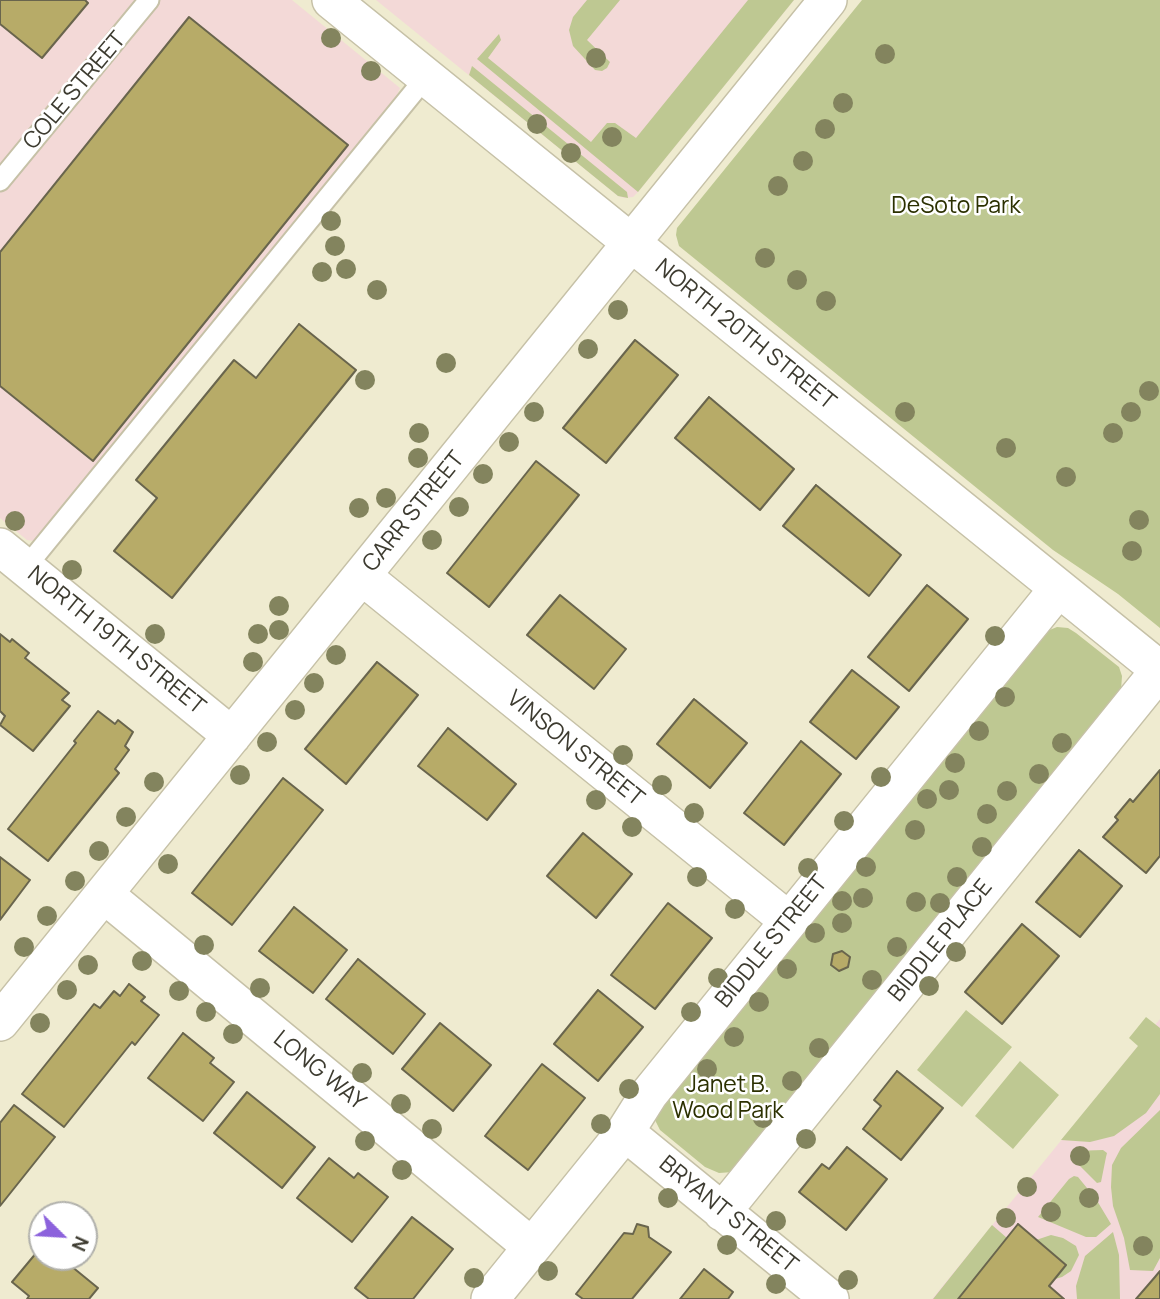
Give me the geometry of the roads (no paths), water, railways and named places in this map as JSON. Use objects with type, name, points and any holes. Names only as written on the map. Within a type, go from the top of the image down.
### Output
[{"type":"street","name":"NORTH 20TH STREET","points":[[331,0],[1160,670]]},
{"type":"street","name":"CARR STREET","points":[[0,1023],[828,0]]},
{"type":"street","name":"NORTH 19TH STREET","points":[[13,557],[232,736]]},
{"type":"street","name":"VINSON STREET","points":[[362,576],[789,921]]},
{"type":"street","name":"BIDDLE STREET","points":[[490,1299],[625,1132],[649,1094],[1058,589]]},
{"type":"street","name":"BIDDLE PLACE","points":[[723,1212],[1160,670]]},
{"type":"street","name":"LONG WAY","points":[[105,895],[532,1247]]},
{"type":"street","name":"BRYANT STREET","points":[[625,1132],[830,1299]]},
{"type":"lane","name":"COLE STREET","points":[[0,181],[149,0]]},
{"type":"lane","points":[[13,557],[426,77]]},
{"type":"park label","name":"DeSoto Park","points":[[956,207]]},
{"type":"park label","name":"Janet B. Wood Park","points":[[728,1099]]}]
